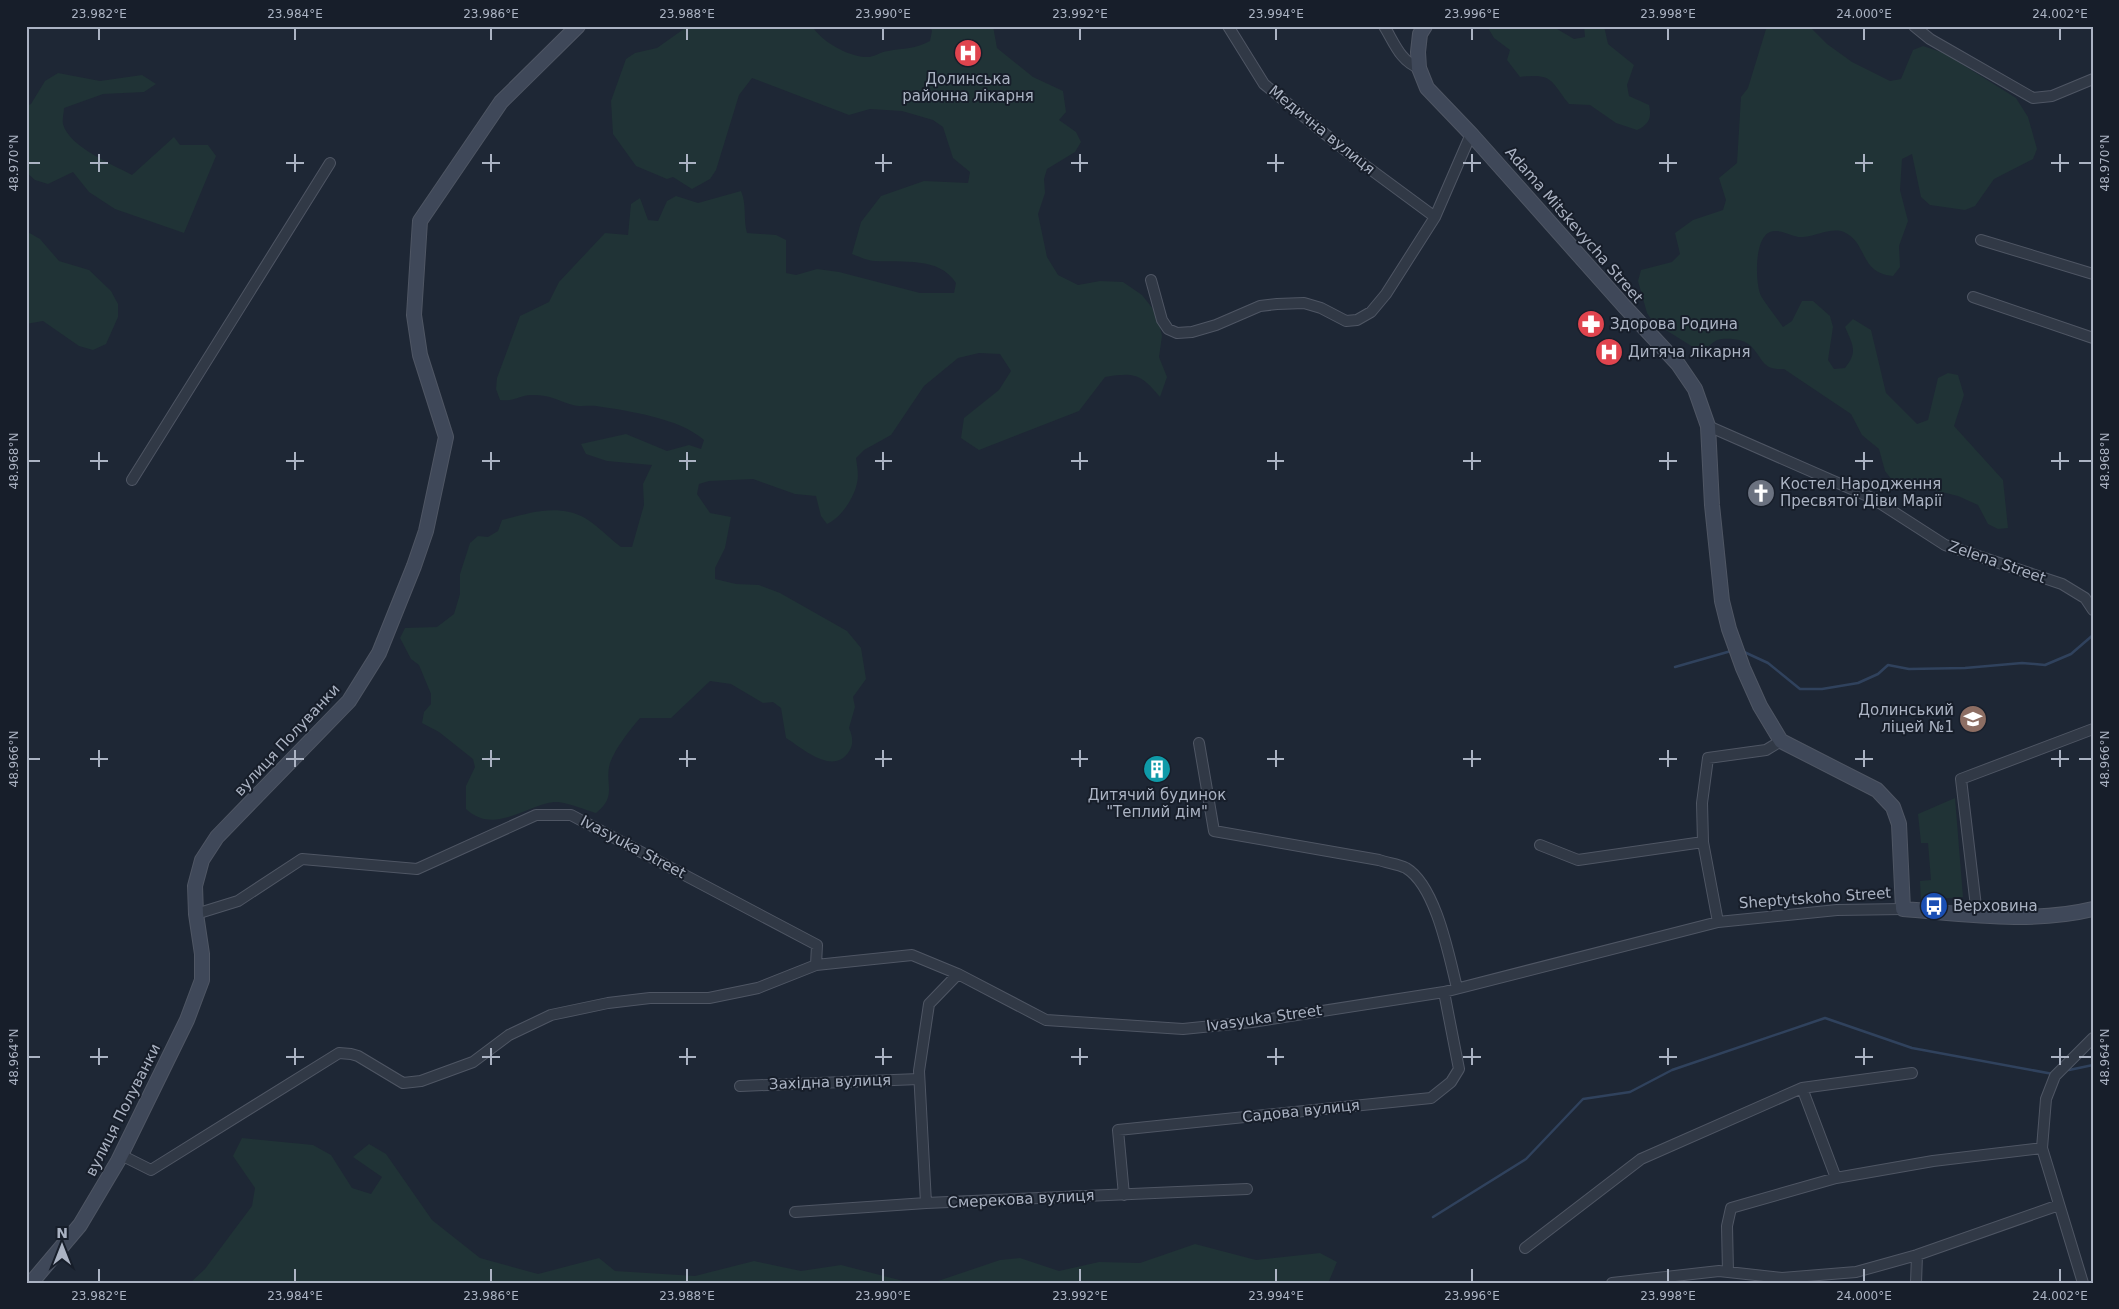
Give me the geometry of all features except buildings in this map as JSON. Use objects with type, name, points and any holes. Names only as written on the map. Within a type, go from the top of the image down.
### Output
[{"type":"street","name":"вулиця Полуванки","points":[[31,1283],[80,1226],[121,1155],[187,1020],[202,980],[202,954],[196,914],[195,886],[202,860],[217,837],[349,701],[379,653],[426,531],[446,437],[420,355],[414,315],[420,221],[501,102],[578,26]]},
{"type":"street","name":"Медична вулиця","points":[[1228,26],[1264,84],[1351,155],[1435,217]]},
{"type":"street","points":[[1384,26],[1404,59],[1410,65],[1419,68]]},
{"type":"street","name":"Adama Mitskevycha Street","points":[[1425,26],[1420,34],[1418,52],[1419,68],[1427,88],[1472,134],[1624,306],[1678,364],[1695,389],[1708,426],[1712,505],[1722,601],[1729,630],[1760,706],[1781,741]]},
{"type":"street","points":[[1914,26],[1938,43],[2033,98],[2052,96],[2093,79]]},
{"type":"street","points":[[1151,280],[1162,320],[1168,328],[1177,333],[1192,332],[1260,306],[1276,304],[1304,303],[1321,308],[1346,321],[1357,320],[1371,312],[1386,294],[1435,217],[1472,134]]},
{"type":"street","points":[[132,480],[330,163]]},
{"type":"street","points":[[1981,240],[2093,274]]},
{"type":"street","points":[[1973,297],[2093,338]]},
{"type":"street","name":"Zelena Street","points":[[1708,426],[1872,498],[1945,545],[2062,584],[2085,598],[2093,610]]},
{"type":"street","points":[[1977,915],[1961,779],[2093,729]]},
{"type":"street","points":[[1718,922],[1703,842],[1702,802],[1708,758],[1766,750],[1781,741],[1877,790],[1893,807],[1899,824],[1903,908]]},
{"type":"street","points":[[1199,743],[1214,831],[1379,860],[1406,868],[1417,879],[1432,901],[1457,988]]},
{"type":"street","name":"Ivasyuka Street","points":[[196,914],[238,901],[302,859],[417,869],[536,815],[571,815],[817,945],[816,965]]},
{"type":"street","points":[[1540,845],[1578,860],[1703,842]]},
{"type":"street","name":"Sheptytskoho Street","points":[[1718,922],[1837,910],[1903,908],[1977,915],[2038,917],[2092,909]]},
{"type":"street","points":[[2092,909],[2093,914]]},
{"type":"street","name":"Ivasyuka Street","points":[[121,1155],[151,1170],[339,1054],[358,1056],[403,1083],[421,1082],[473,1062],[509,1036],[551,1015],[608,1002],[650,998],[709,998],[758,988],[816,965],[912,956],[958,974],[1046,1020],[1183,1029],[1252,1022],[1444,992],[1718,922]]},
{"type":"street","points":[[926,1203],[919,1079],[929,1004],[958,974]]},
{"type":"street","name":"Садова вулиця","points":[[1124,1195],[1118,1130],[1431,1098],[1451,1082],[1458,1068],[1444,992]]},
{"type":"street","points":[[2083,1283],[2042,1148],[2046,1099],[2055,1076],[2093,1038]]},
{"type":"street","points":[[1524,1248],[1641,1159],[1802,1088],[1912,1073]]},
{"type":"street","name":"Західна вулиця","points":[[740,1086],[919,1079]]},
{"type":"street","points":[[1802,1088],[1836,1178]]},
{"type":"street","points":[[1728,1272],[1727,1226],[1730,1208],[1836,1178],[1934,1161],[2042,1148]]},
{"type":"street","name":"Смерекова вулиця","points":[[796,1212],[926,1203],[1247,1189]]},
{"type":"street","points":[[1612,1283],[1719,1271],[1782,1278],[1856,1272],[1917,1255],[2059,1205]]},
{"type":"street","points":[[1916,1283],[1917,1255]]},
{"type":"green space","points":[[688,26],[812,26],[816,32],[835,47],[850,54],[868,57],[925,44],[930,41],[932,31],[930,26],[993,26],[997,48],[1033,77],[1063,91],[1066,112],[1059,120],[1076,132],[1081,142],[1075,152],[1047,169],[1044,179],[1045,193],[1038,214],[1047,257],[1058,275],[1078,285],[1100,281],[1123,282],[1142,295],[1157,314],[1162,336],[1159,357],[1167,377],[1160,397],[1148,383],[1137,376],[1105,377],[1079,411],[979,450],[961,438],[964,418],[999,390],[1011,371],[1000,354],[979,353],[958,358],[924,386],[891,435],[864,450],[856,458],[858,477],[853,495],[842,512],[827,524],[821,516],[816,496],[795,494],[753,479],[709,481],[699,484],[697,494],[710,513],[731,517],[725,548],[715,568],[715,579],[736,584],[759,585],[780,593],[847,631],[861,648],[866,679],[853,697],[855,707],[849,728],[852,741],[850,750],[841,759],[834,761],[817,758],[786,738],[781,708],[773,702],[763,703],[731,684],[710,681],[671,718],[640,718],[623,739],[610,763],[609,795],[603,807],[596,813],[569,804],[554,802],[509,817],[487,819],[477,816],[466,809],[466,786],[475,767],[473,759],[439,732],[422,723],[424,712],[431,704],[431,694],[419,665],[411,659],[400,638],[405,628],[437,627],[454,614],[460,594],[460,574],[470,543],[478,536],[488,537],[498,531],[502,520],[554,510],[575,513],[594,524],[621,547],[632,547],[644,505],[643,484],[652,465],[607,461],[586,454],[581,444],[626,434],[667,451],[689,445],[701,449],[704,440],[694,432],[681,426],[638,413],[596,406],[576,406],[539,395],[500,400],[496,389],[497,378],[520,316],[549,302],[559,282],[605,233],[628,235],[631,204],[640,198],[648,220],[658,221],[667,201],[676,196],[698,203],[741,191],[747,233],[776,235],[786,240],[786,273],[796,275],[817,269],[839,272],[920,293],[954,293],[956,283],[949,274],[940,268],[919,263],[872,261],[852,254],[861,222],[881,196],[924,181],[968,183],[970,172],[953,158],[943,127],[933,120],[902,111],[870,109],[849,115],[752,78],[739,95],[716,170],[710,179],[692,189],[673,177],[667,179],[636,166],[613,134],[611,101],[626,59],[635,53],[657,48]]},
{"type":"green space","points":[[1487,26],[1552,26],[1574,39],[1585,37],[1584,26],[1604,26],[1608,44],[1634,65],[1627,85],[1629,96],[1649,105],[1649,120],[1637,130],[1616,123],[1590,105],[1569,104],[1554,84],[1545,77],[1520,77],[1507,60],[1510,50],[1494,38]]},
{"type":"green space","points":[[1767,26],[1809,26],[1827,44],[1852,62],[1890,81],[1901,79],[1913,50],[1923,46],[1944,53],[2016,98],[2028,117],[2037,149],[2033,159],[1994,179],[1975,206],[1965,210],[1930,205],[1921,197],[1912,154],[1902,159],[1900,190],[1908,221],[1899,246],[1900,267],[1893,276],[1882,274],[1874,269],[1852,237],[1839,231],[1829,231],[1803,237],[1779,231],[1770,232],[1761,243],[1757,261],[1761,296],[1783,327],[1792,321],[1802,301],[1813,301],[1830,316],[1833,327],[1828,360],[1834,369],[1845,368],[1852,357],[1853,348],[1845,327],[1853,319],[1871,330],[1886,393],[1917,424],[1928,420],[1938,378],[1948,373],[1958,375],[1964,395],[1954,426],[2003,480],[2008,528],[1998,529],[1988,524],[1978,505],[1958,496],[1892,480],[1885,471],[1879,449],[1862,435],[1851,414],[1784,369],[1767,366],[1748,344],[1735,339],[1721,339],[1715,341],[1701,352],[1653,322],[1647,313],[1638,281],[1641,270],[1672,262],[1680,254],[1675,233],[1693,220],[1723,210],[1726,200],[1719,178],[1737,163],[1741,97],[1748,88]]},
{"type":"green space","points":[[58,73],[100,81],[142,75],[156,84],[144,92],[103,94],[64,108],[63,124],[74,140],[92,154],[132,175],[174,137],[180,145],[208,145],[216,156],[184,233],[115,209],[89,192],[73,172],[48,184],[35,180],[26,172],[26,106],[31,104],[45,81]]},
{"type":"green space","points":[[26,231],[40,239],[59,261],[89,270],[111,291],[118,304],[118,317],[106,344],[93,350],[79,346],[43,321],[26,324]]},
{"type":"green space","points":[[1955,798],[1963,897],[1921,900],[1920,881],[1931,880],[1928,843],[1921,843],[1918,814]]},
{"type":"green space","points":[[242,1138],[313,1145],[331,1155],[352,1188],[371,1194],[382,1177],[353,1157],[369,1144],[386,1154],[432,1220],[480,1258],[538,1274],[599,1258],[615,1271],[695,1276],[754,1261],[801,1271],[841,1265],[911,1283],[190,1283],[205,1269],[252,1206],[255,1188],[233,1156]]},
{"type":"green space","points":[[1195,1244],[1256,1260],[1320,1253],[1337,1262],[1329,1281],[1318,1283],[932,1283],[1000,1260],[1020,1258],[1059,1271],[1099,1262],[1140,1263]]},
{"type":"waterway","points":[[1742,651],[1768,663],[1800,689],[1822,689],[1858,683],[1878,674],[1888,665],[1909,669],[1965,668],[2022,663],[2045,665],[2071,654],[2093,635]]},
{"type":"waterway","points":[[1675,667],[1731,651]]},
{"type":"waterway","points":[[1433,1217],[1526,1159],[1583,1099],[1630,1092],[1672,1070],[1825,1018],[1912,1048],[2053,1074]]},
{"type":"waterway","points":[[2069,1070],[2093,1065]]},
{"type":"place","name":"Долинська районна лікарня","points":[[968,53]]},
{"type":"place","name":"Здорова Родина","points":[[1591,324]]},
{"type":"place","name":"Дитяча лікарня","points":[[1609,352]]},
{"type":"place","name":"Костел Народження Пресвятої Діви Марії","points":[[1761,493]]},
{"type":"place","name":"Долинський ліцей №1","points":[[1973,719]]},
{"type":"place","name":"Дитячий будинок \"Теплий дім\"","points":[[1157,769]]},
{"type":"place","name":"Верховина","points":[[1934,906]]}]
